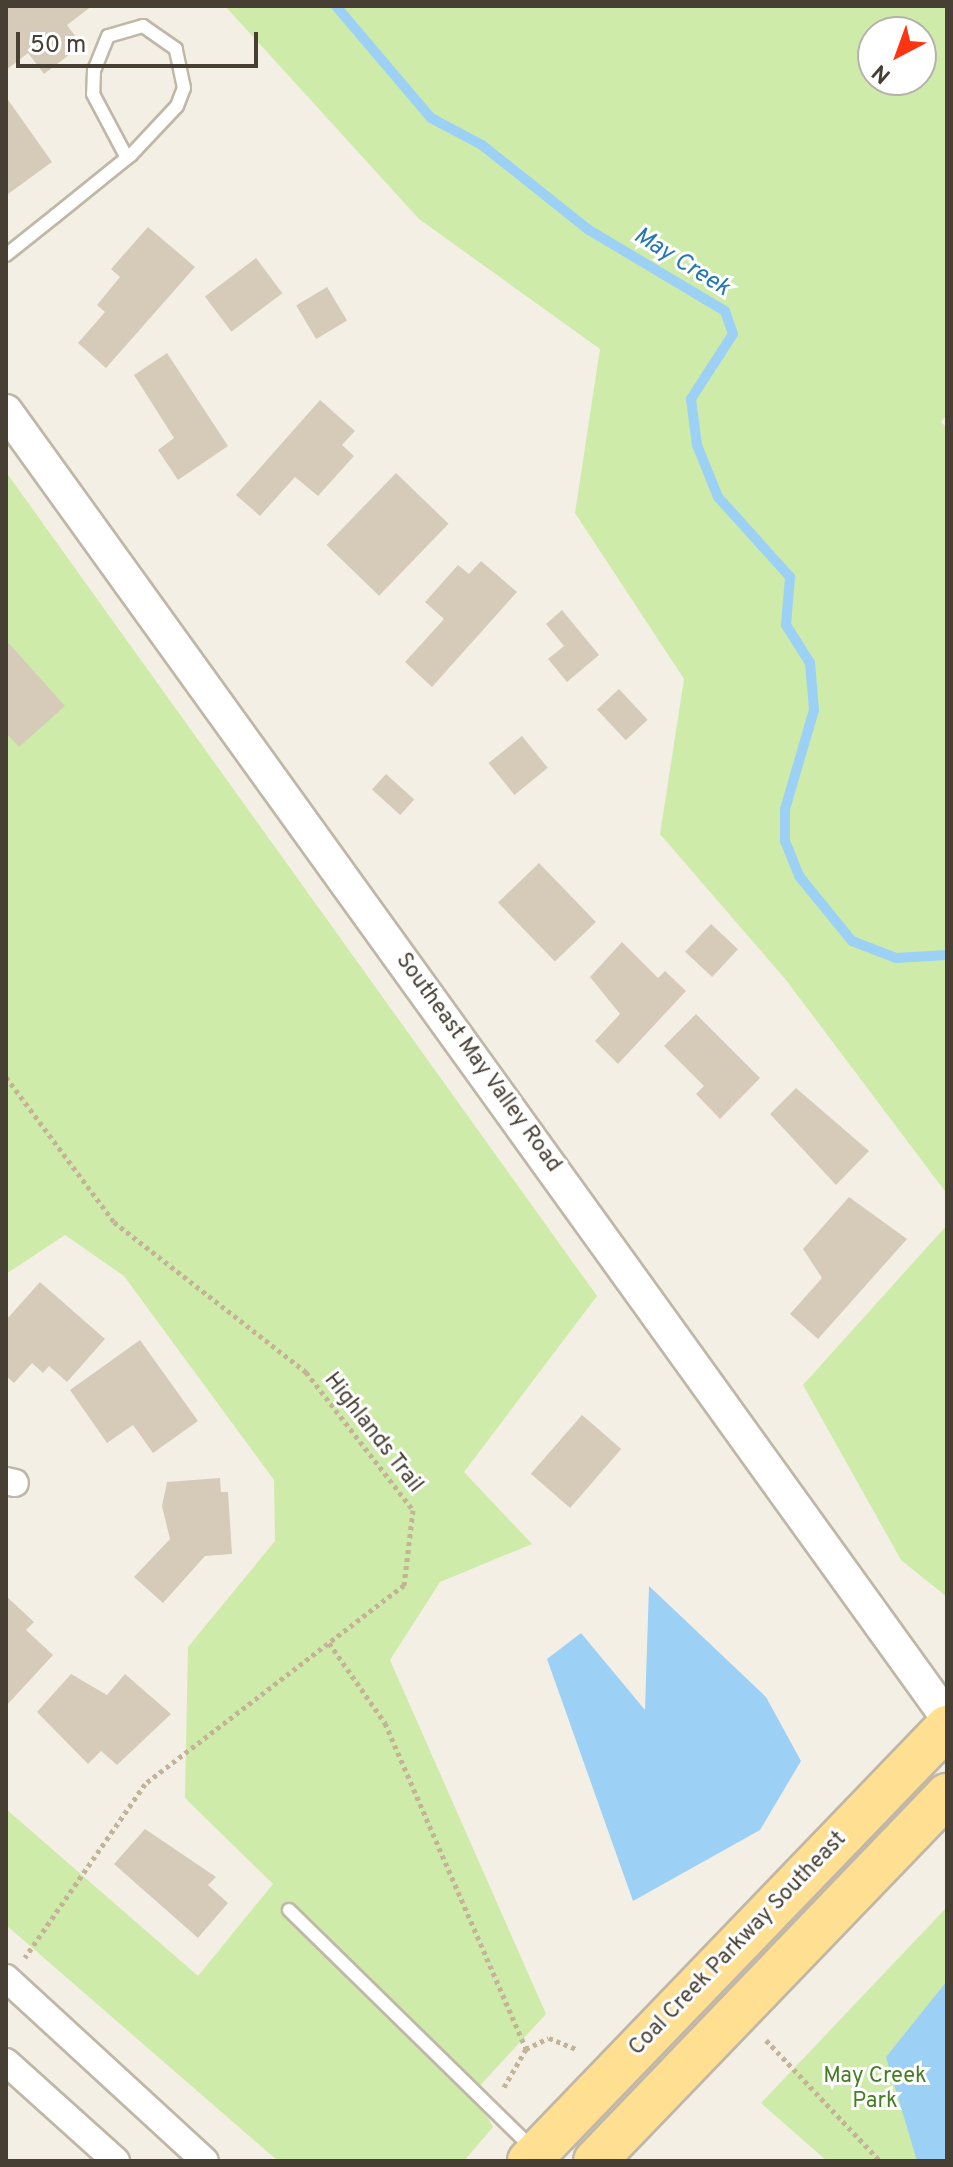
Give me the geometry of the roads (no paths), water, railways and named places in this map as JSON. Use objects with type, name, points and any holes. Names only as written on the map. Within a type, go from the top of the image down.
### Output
[{"type":"main road","name":"Coal Creek Parkway Southeast","points":[[532,2157],[947,1727]]},
{"type":"main road","points":[[595,2161],[947,1795]]},
{"type":"street","name":"Southeast May Valley Road","points":[[6,411],[947,1717]]},
{"type":"street","points":[[13,1970],[205,2161]]},
{"type":"street","points":[[6,2062],[116,2161]]},
{"type":"lane","points":[[6,255],[127,158],[162,126],[184,88],[176,49],[143,26],[108,36],[94,70],[93,94],[127,158]]},
{"type":"lane","points":[[289,1910],[495,2104],[532,2157]]},
{"type":"water","points":[[649,1586],[766,1697],[801,1761],[760,1830],[633,1901],[547,1659],[581,1633],[645,1710]]},
{"type":"water","points":[[947,1981],[947,2161],[917,2161],[886,2057]]},
{"type":"waterway","name":"May Creek","points":[[336,6],[431,118],[482,145],[589,230],[725,311],[733,334],[691,399],[697,445],[718,497],[790,577],[786,625],[810,663],[814,710],[785,809],[785,841],[799,876],[852,941],[896,958],[947,955]]},
{"type":"park label","name":"May Creek Park","points":[[875,2088]]}]
